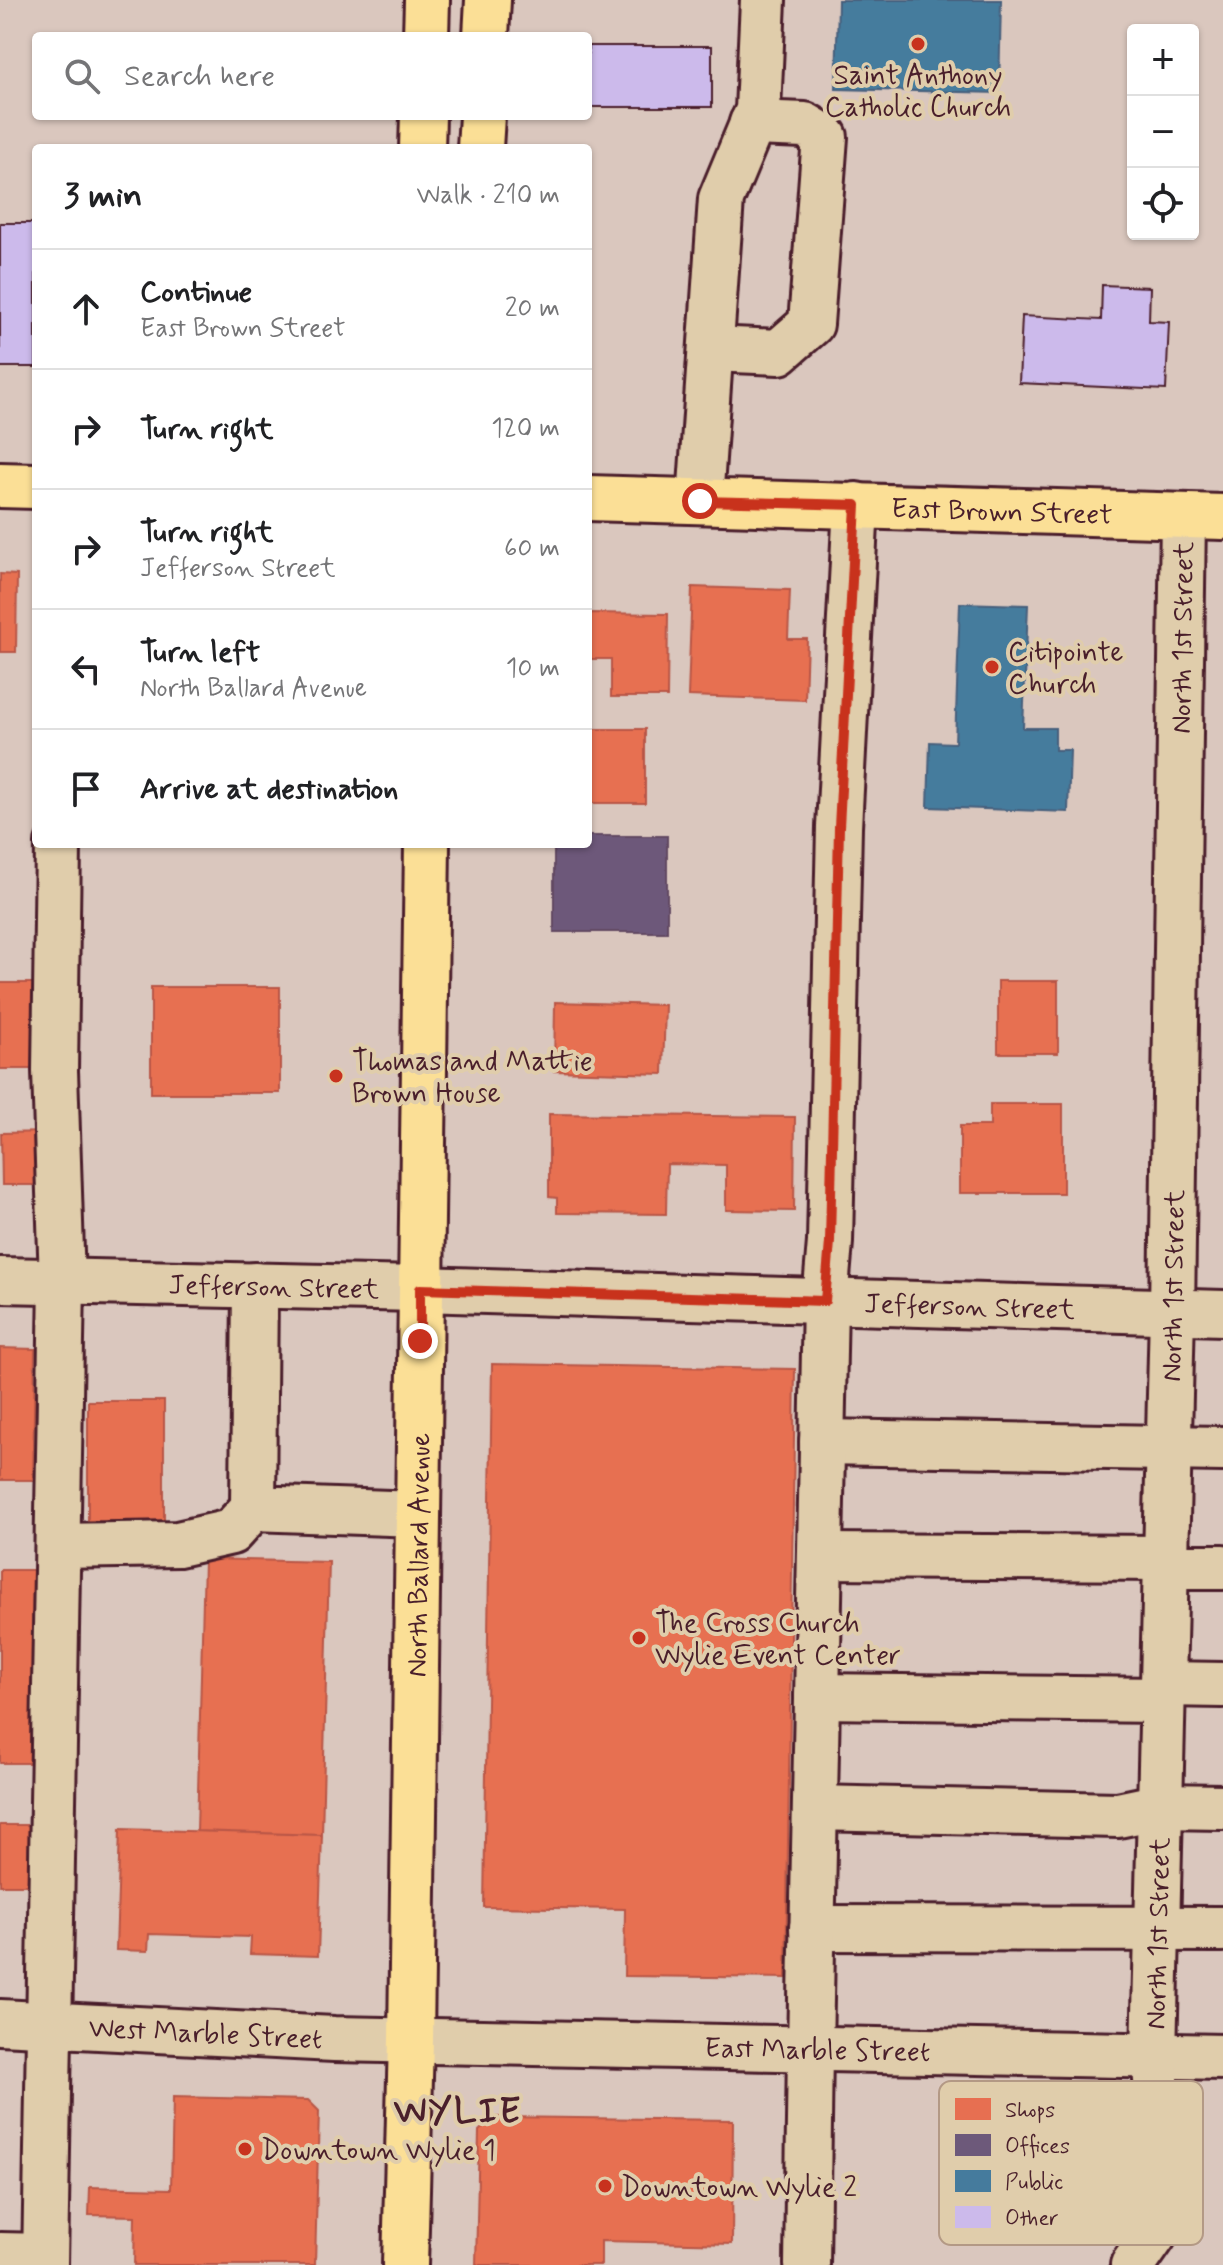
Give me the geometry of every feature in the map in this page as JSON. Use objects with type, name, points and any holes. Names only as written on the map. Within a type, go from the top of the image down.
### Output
[{"type":"main road","points":[[426,32],[427,0]]},
{"type":"main road","points":[[486,32],[488,0]]},
{"type":"main road","points":[[422,144],[423,120]]},
{"type":"main road","points":[[480,144],[482,120]]},
{"type":"main road","points":[[0,485],[32,486]]},
{"type":"main road","name":"East Brown Street","points":[[592,498],[1203,516]]},
{"type":"main road","name":"North Ballard Avenue","points":[[405,2265],[411,2040],[427,848]]},
{"type":"street","points":[[700,501],[721,199],[758,110],[763,0]]},
{"type":"street","points":[[711,349],[779,352],[811,324],[825,137],[805,125],[752,123]]},
{"type":"street","points":[[807,2265],[825,1301],[831,1211],[839,827],[856,505]]},
{"type":"street","name":"North 1st Street","points":[[1156,2081],[1154,2055],[1172,1312],[1203,516]]},
{"type":"street","points":[[0,2255],[45,2260],[62,1282],[55,1071],[58,848]]},
{"type":"street","name":"Jefferson Street","points":[[0,1280],[1223,1313]]},
{"type":"street","points":[[58,1546],[178,1544],[231,1532],[253,1508],[255,1285]]},
{"type":"street","points":[[822,1442],[1223,1449]]},
{"type":"street","points":[[253,1508],[417,1514]]},
{"type":"street","points":[[820,1556],[1166,1562],[1223,1567]]},
{"type":"street","points":[[817,1696],[1164,1692],[1223,1685]]},
{"type":"street","points":[[815,1808],[1118,1815],[1161,1806],[1223,1807]]},
{"type":"street","points":[[812,1928],[1223,1929]]},
{"type":"street","name":"West Marble Street","points":[[0,2022],[411,2040]]},
{"type":"street","name":"East Marble Street","points":[[411,2040],[1223,2057]]},
{"type":"street","name":"North 1st Street","points":[[1133,2265],[1147,2245]]},
{"type":"building: Shops","points":[[0,574],[17,575],[16,652],[0,652]]},
{"type":"building: Shops","points":[[692,587],[790,590],[788,639],[807,639],[805,700],[688,696]]},
{"type":"building: Shops","points":[[592,613],[668,614],[667,697],[611,697],[611,659],[592,659]]},
{"type":"building: Shops","points":[[592,729],[645,729],[645,803],[592,803]]},
{"type":"building: Shops","points":[[998,981],[1058,981],[1058,1053],[998,1053]]},
{"type":"building: Shops","points":[[0,983],[42,983],[42,1069],[0,1069]]},
{"type":"building: Shops","points":[[151,987],[280,987],[280,1093],[151,1093]]},
{"type":"building: Shops","points":[[555,1002],[665,1005],[663,1074],[554,1071]]},
{"type":"building: Shops","points":[[990,1104],[1063,1104],[1063,1193],[960,1193],[960,1126],[990,1126]]},
{"type":"building: Shops","points":[[549,1114],[795,1117],[794,1211],[726,1210],[726,1165],[667,1164],[666,1214],[557,1213],[557,1198],[549,1197]]},
{"type":"building: Shops","points":[[47,1132],[47,1185],[2,1185],[1,1133]]},
{"type":"building: Shops","points":[[0,1348],[35,1349],[33,1480],[0,1480]]},
{"type":"building: Shops","name":"The Cross Church Wylie Event Center","points":[[492,1364],[795,1369],[786,1978],[624,1976],[625,1909],[484,1907]]},
{"type":"building: Shops","points":[[88,1401],[164,1401],[164,1525],[88,1525]]},
{"type":"building: Shops","points":[[204,1559],[329,1562],[322,1835],[197,1831]]},
{"type":"building: Shops","points":[[0,1570],[33,1570],[31,1763],[0,1763]]},
{"type":"building: Shops","points":[[0,1825],[29,1825],[29,1885],[0,1885]]},
{"type":"building: Shops","points":[[120,1829],[322,1835],[318,1956],[250,1954],[251,1937],[149,1934],[148,1951],[116,1950]]},
{"type":"building: Shops","name":"Downtown Wylie 1","points":[[173,2097],[308,2100],[319,2111],[315,2265],[134,2265],[135,2216],[89,2215],[90,2187],[171,2189]]},
{"type":"building: Shops","name":"Downtown Wylie 2","points":[[494,2117],[733,2120],[732,2244],[601,2241],[601,2265],[476,2265],[479,2131]]},
{"type":"building: Offices","points":[[592,836],[667,836],[667,932],[554,932],[554,848],[592,848]]},
{"type":"building: Public","name":"Saint Anthony Catholic Church","points":[[838,0],[1001,0],[999,93],[836,89]]},
{"type":"building: Public","name":"Citipointe Church","points":[[960,603],[1028,605],[1023,728],[1055,728],[1055,750],[1070,750],[1068,812],[928,807],[930,742],[955,743]]},
{"type":"building: Other","points":[[592,46],[712,46],[712,107],[592,107]]},
{"type":"building: Other","points":[[0,223],[32,223],[32,367],[0,367]]},
{"type":"building: Other","points":[[1102,285],[1150,287],[1149,321],[1169,322],[1166,390],[1019,383],[1022,316],[1101,320]]},
{"type":"place","name":"Saint Anthony Catholic Church","points":[[918,44]]},
{"type":"place","name":"Citipointe Church","points":[[992,667]]},
{"type":"place","name":"Thomas and Mattie Brown House","points":[[336,1076]]},
{"type":"place","name":"The Cross Church Wylie Event Center","points":[[639,1638]]},
{"type":"place","name":"Downtown Wylie 1","points":[[245,2149]]},
{"type":"place","name":"Downtown Wylie 2","points":[[605,2186]]},
{"type":"district","name":"WYLIE","points":[[458,2109]]},
{"type":"route","points":[[420,1341],[420,1289],[825,1301],[834,1116],[839,827],[856,505],[700,501]]}]
